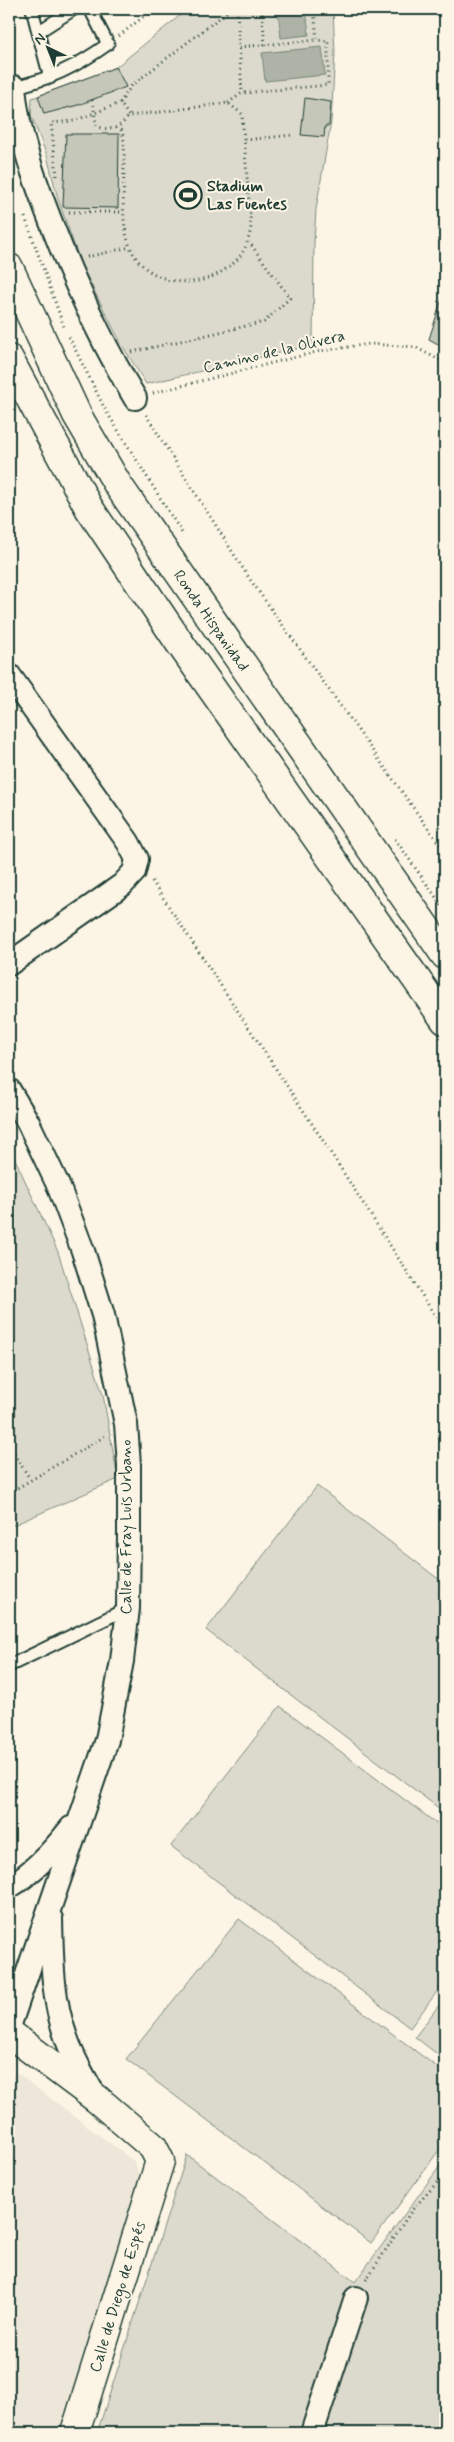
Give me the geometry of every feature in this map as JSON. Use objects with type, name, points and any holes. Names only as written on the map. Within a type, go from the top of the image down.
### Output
[{"type":"main road","name":"Ronda Hispanidad","points":[[9,268],[77,415],[118,485],[445,955]]},
{"type":"main road","points":[[9,359],[90,508],[185,650],[445,1020]]},
{"type":"main road","points":[[9,2033],[97,2099]]},
{"type":"main road","name":"Calle de Diego de Espés","points":[[75,2433],[160,2161],[153,2147],[97,2099]]},
{"type":"street","points":[[11,88],[16,112],[43,202],[83,302],[135,398]]},
{"type":"street","points":[[9,676],[128,842],[137,859],[134,872],[122,885],[9,964]]},
{"type":"street","name":"Calle de Fray Luis Urbano","points":[[9,1090],[32,1131],[58,1185],[74,1226],[103,1315],[126,1424],[129,1465],[128,1608],[115,1702],[107,1740],[9,2027]]},
{"type":"street","name":"Calle de Fray Luis Urbano","points":[[9,1887],[35,1868],[55,1848],[87,1802]]},
{"type":"street","points":[[51,1903],[54,1987],[59,2014],[66,2037],[78,2064],[97,2099]]},
{"type":"street","points":[[312,2433],[356,2298]]},
{"type":"lane","points":[[32,9],[50,78]]},
{"type":"lane","points":[[38,32],[74,9]]},
{"type":"lane","points":[[11,88],[50,78],[79,65],[108,44],[90,9]]},
{"type":"lane","points":[[9,1666],[128,1608]]},
{"type":"path","points":[[108,44],[133,27],[153,9]]},
{"type":"path","points":[[120,103],[132,84],[231,9]]},
{"type":"path","points":[[237,9],[242,92]]},
{"type":"path","points":[[262,9],[265,45]]},
{"type":"path","points":[[314,9],[317,40]]},
{"type":"path","points":[[92,100],[96,112],[95,122],[98,127],[113,130],[120,127],[129,116],[228,103],[242,92],[328,85],[328,41],[317,40],[239,47]]},
{"type":"path","points":[[58,181],[52,123],[74,121],[112,104],[120,103]]},
{"type":"path","points":[[120,103],[129,116]]},
{"type":"path","points":[[120,127],[124,145],[125,235],[130,247],[154,276],[178,282],[200,281],[224,271],[240,258],[249,242],[251,227],[242,114],[228,103]]},
{"type":"path","points":[[245,140],[293,135]]},
{"type":"path","points":[[23,209],[64,328]]},
{"type":"path","points":[[64,212],[124,212]]},
{"type":"path","points":[[132,352],[264,322],[290,298],[249,242]]},
{"type":"path","points":[[81,258],[130,247]]},
{"type":"path","points":[[68,336],[106,411],[184,535]]},
{"type":"path","name":"Camino de la Olivera","points":[[135,398],[320,351],[370,344],[415,347],[445,363]]},
{"type":"path","points":[[135,398],[249,578],[445,852]]},
{"type":"path","points":[[395,838],[445,910]]},
{"type":"path","points":[[137,859],[320,1136],[445,1331]]},
{"type":"path","points":[[9,1492],[115,1430]]},
{"type":"path","points":[[9,1446],[30,1479]]},
{"type":"path","points":[[356,2298],[372,2270],[412,2210],[445,2174]]},
{"type":"shaded area","name":"Stadium Las Fuentes","points":[[188,9],[333,9],[335,53],[331,122],[316,209],[313,345],[146,384],[122,345],[82,267],[58,199],[47,156],[31,115],[32,98],[116,67]]},
{"type":"shaded area","points":[[278,9],[306,9],[309,35],[281,38]]},
{"type":"shaded area","points":[[322,47],[325,75],[265,81],[262,53]]},
{"type":"shaded area","points":[[9,1146],[58,1252],[103,1395],[118,1479],[9,1527]]},
{"type":"shaded area","points":[[317,1486],[445,1584],[445,1813],[206,1630]]},
{"type":"shaded area","points":[[280,1706],[445,1830],[445,1981],[410,2028],[171,1846]]},
{"type":"shaded area","points":[[239,1919],[445,2073],[445,2142],[371,2243],[126,2059]]},
{"type":"shaded area","points":[[445,1997],[445,2060],[415,2037]]},
{"type":"shaded area","points":[[17,2073],[135,2162],[138,2172],[139,2182],[60,2433],[9,2433],[9,2086],[12,2075]]},
{"type":"shaded area","points":[[187,2155],[355,2282],[445,2159],[445,2433],[97,2433]]},
{"type":"building","points":[[116,67],[126,87],[78,105],[44,114],[38,96]]},
{"type":"building","points":[[305,98],[331,102],[329,126],[325,126],[324,137],[301,135]]},
{"type":"building","points":[[66,134],[119,134],[118,208],[63,207]]},
{"type":"building","points":[[442,299],[445,299],[445,348],[429,339]]},
{"type":"place","name":"Stadium Las Fuentes","points":[[188,195]]}]
